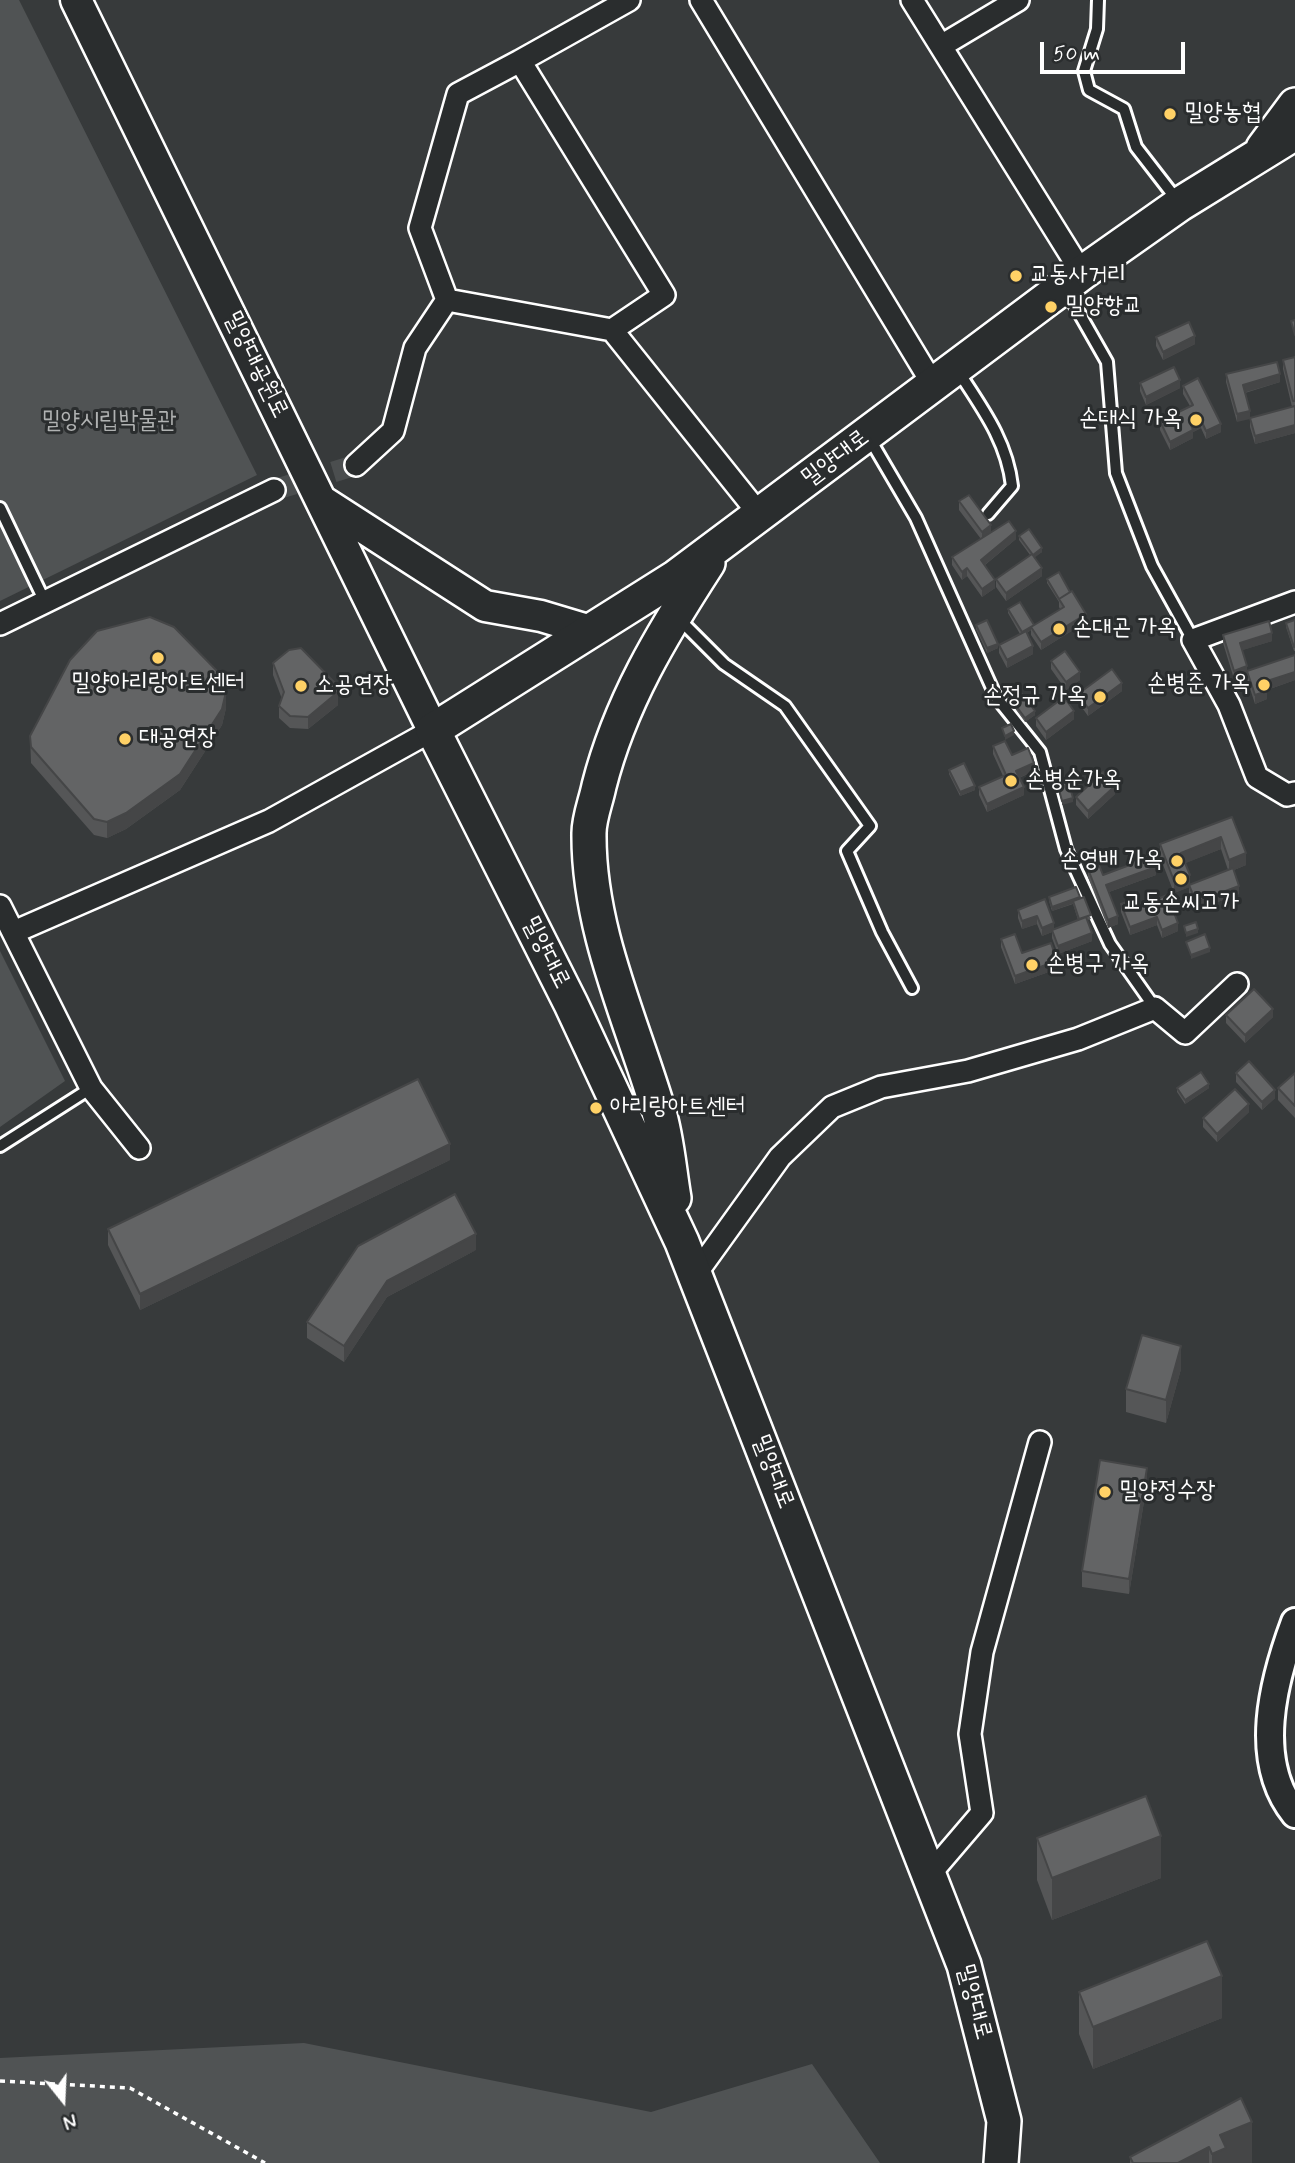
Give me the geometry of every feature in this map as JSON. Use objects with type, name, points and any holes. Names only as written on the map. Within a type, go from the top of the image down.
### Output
[{"type":"main road","name":"밀양대공원로","points":[[76,0],[433,730]]},
{"type":"main road","points":[[1257,156],[1295,105]]},
{"type":"main road","name":"밀양대로","points":[[1001,2163],[1004,2121],[964,1965],[682,1242],[570,1004],[433,730],[676,578],[1073,280],[1180,204],[1295,133]]},
{"type":"main road","points":[[322,501],[485,606],[541,616],[592,631]]},
{"type":"main road","points":[[682,1242],[659,1112],[608,962],[593,888],[589,830],[603,771],[625,704],[674,615],[719,546]]},
{"type":"street","points":[[447,300],[420,228],[458,94],[629,0]]},
{"type":"street","points":[[701,0],[945,377]]},
{"type":"street","points":[[912,0],[941,46],[1073,280]]},
{"type":"street","points":[[941,46],[1018,0]]},
{"type":"street","points":[[520,61],[664,295],[612,330]]},
{"type":"street","points":[[447,300],[612,330],[760,515]]},
{"type":"street","points":[[356,465],[393,431],[415,348],[447,300]]},
{"type":"street","points":[[0,624],[274,490]]},
{"type":"street","points":[[1295,602],[1194,640],[1229,705],[1256,777],[1287,795],[1295,793]]},
{"type":"street","points":[[13,932],[269,821],[433,730]]},
{"type":"street","points":[[0,906],[91,1088],[139,1148]]},
{"type":"street","points":[[695,1275],[780,1157],[832,1107],[881,1087],[968,1071],[1078,1039],[1155,1008],[1185,1033],[1237,984]]},
{"type":"street","points":[[929,1875],[982,1813],[970,1734],[982,1652],[1040,1442]]},
{"type":"street","points":[[1295,1622],[1283,1654],[1270,1739],[1271,1767],[1281,1797],[1295,1814]]},
{"type":"lane","points":[[1098,0],[1097,29],[1084,71],[1089,90],[1124,109],[1136,146],[1180,204]]},
{"type":"lane","points":[[1073,280],[1107,362],[1116,473],[1152,566],[1194,640]]},
{"type":"lane","points":[[945,377],[992,422],[1009,461],[1012,486],[988,514]]},
{"type":"lane","points":[[868,435],[916,518],[996,697],[1040,752],[1066,849],[1110,944],[1155,1008]]},
{"type":"lane","points":[[0,509],[45,602]]},
{"type":"lane","points":[[674,615],[724,664],[785,705],[870,826],[847,851],[882,932],[912,988]]},
{"type":"lane","points":[[0,1146],[91,1088]]},
{"type":"path","points":[[0,2081],[130,2088],[265,2163]]},
{"type":"green space","name":"밀양시립박물관","points":[[0,0],[19,0],[257,475],[0,601]]},
{"type":"green space","points":[[0,951],[65,1081],[0,1127]]},
{"type":"green space","points":[[304,2043],[651,2112],[812,2064],[880,2163],[0,2163],[0,2058]]},
{"type":"building","points":[[1189,322],[1195,336],[1163,352],[1156,337]]},
{"type":"building","points":[[1295,357],[1295,401],[1293,401],[1283,360]]},
{"type":"building","points":[[1277,362],[1280,374],[1243,385],[1250,411],[1237,414],[1226,374]]},
{"type":"building","points":[[1174,367],[1180,380],[1146,397],[1140,383]]},
{"type":"building","name":"손대식 가옥","points":[[1198,378],[1221,424],[1206,431],[1201,420],[1191,425],[1193,430],[1170,442],[1160,421],[1193,405],[1183,386]]},
{"type":"building","points":[[1295,406],[1295,425],[1255,436],[1250,418]]},
{"type":"building","points":[[969,495],[991,525],[982,532],[959,501]]},
{"type":"building","points":[[1009,521],[1016,531],[981,560],[995,580],[982,589],[967,568],[962,572],[952,557]]},
{"type":"building","points":[[1029,529],[1042,548],[1033,555],[1019,536]]},
{"type":"building","points":[[1032,554],[1042,568],[1006,593],[996,579]]},
{"type":"building","points":[[1059,572],[1070,592],[1059,599],[1047,579]]},
{"type":"building","name":"손대곤 가옥","points":[[1072,591],[1086,614],[1041,642],[1031,627],[1064,607],[1059,599]]},
{"type":"building","points":[[1020,602],[1034,625],[1022,632],[1008,609]]},
{"type":"building","name":"대공연장","points":[[150,617],[174,627],[220,674],[226,692],[222,709],[180,774],[126,813],[107,822],[94,819],[31,747],[30,736],[70,660],[97,631]]},
{"type":"building","points":[[987,620],[998,644],[987,648],[976,625]]},
{"type":"building","points":[[1295,620],[1295,646],[1294,647],[1286,623]]},
{"type":"building","points":[[1269,621],[1272,633],[1240,643],[1247,666],[1234,671],[1223,635]]},
{"type":"building","points":[[1026,631],[1033,646],[1007,660],[999,645]]},
{"type":"building","name":"소공연장","points":[[301,648],[336,684],[338,692],[308,717],[290,716],[279,706],[284,692],[273,663],[289,650]]},
{"type":"building","points":[[1065,651],[1080,672],[1066,682],[1051,661]]},
{"type":"building","points":[[1295,655],[1295,672],[1264,682],[1267,691],[1255,695],[1247,671]]},
{"type":"building","points":[[1112,669],[1122,683],[1088,708],[1078,694]]},
{"type":"building","points":[[1015,685],[1035,711],[1025,718],[1006,692]]},
{"type":"building","points":[[1064,697],[1074,711],[1046,732],[1036,718]]},
{"type":"building","points":[[1011,724],[1014,731],[1005,736],[1002,728]]},
{"type":"building","name":"손병순가옥","points":[[1005,741],[1012,755],[1028,748],[1034,763],[1016,771],[1024,787],[987,804],[979,787],[1006,775],[993,746]]},
{"type":"building","points":[[964,763],[975,786],[960,792],[949,770]]},
{"type":"building","points":[[1103,772],[1115,786],[1088,811],[1076,797]]},
{"type":"building","points":[[1068,780],[1073,798],[1062,801],[1057,782]]},
{"type":"building","points":[[1232,817],[1246,853],[1229,860],[1221,837],[1181,853],[1190,875],[1174,881],[1160,844]]},
{"type":"building","points":[[1151,854],[1156,867],[1106,885],[1118,916],[1108,920],[1088,869],[1099,865],[1103,875]]},
{"type":"building","points":[[1233,868],[1239,886],[1196,902],[1189,885]]},
{"type":"building","points":[[1076,887],[1080,897],[1052,907],[1049,897]]},
{"type":"building","points":[[1167,895],[1178,923],[1162,930],[1157,917],[1130,927],[1121,904],[1134,899],[1137,908]]},
{"type":"building","points":[[1084,897],[1091,915],[1079,919],[1073,901]]},
{"type":"building","points":[[1045,899],[1054,923],[1042,928],[1037,916],[1022,921],[1018,910]]},
{"type":"building","points":[[1086,917],[1092,933],[1058,946],[1052,930]]},
{"type":"building","points":[[1196,922],[1198,929],[1186,933],[1184,926]]},
{"type":"building","name":"손병구 가옥","points":[[1015,934],[1022,953],[1051,943],[1057,961],[1015,976],[1001,939]]},
{"type":"building","points":[[1205,934],[1210,948],[1191,955],[1186,942]]},
{"type":"building","points":[[1254,989],[1273,1009],[1245,1035],[1226,1015]]},
{"type":"building","points":[[1249,1061],[1275,1090],[1262,1102],[1236,1073]]},
{"type":"building","points":[[1201,1072],[1209,1084],[1185,1100],[1177,1088]]},
{"type":"building","points":[[1295,1073],[1295,1106],[1278,1088]]},
{"type":"building","points":[[418,1079],[450,1144],[140,1294],[108,1229]]},
{"type":"building","points":[[1235,1089],[1249,1104],[1217,1134],[1203,1118]]},
{"type":"building","points":[[455,1194],[476,1234],[387,1281],[344,1346],[307,1322],[358,1246]]},
{"type":"building","points":[[1142,1335],[1181,1346],[1166,1400],[1126,1389]]},
{"type":"building","points":[[1100,1460],[1147,1468],[1129,1579],[1082,1571]]},
{"type":"building","points":[[1146,1796],[1161,1836],[1052,1878],[1037,1838]]},
{"type":"building","points":[[1207,1941],[1222,1976],[1093,2027],[1079,1992]]},
{"type":"building","points":[[1241,2098],[1252,2122],[1220,2135],[1226,2148],[1212,2154],[1209,2147],[1178,2163],[1133,2163],[1130,2157]]},
{"type":"tunnel","points":[[274,490],[356,465]]},
{"type":"place","name":"밀양농협","points":[[1170,114]]},
{"type":"place","name":"교동사거리","points":[[1016,276]]},
{"type":"place","name":"밀양향교","points":[[1051,307]]},
{"type":"place","name":"손대식 가옥","points":[[1196,420]]},
{"type":"place","name":"손대곤 가옥","points":[[1059,629]]},
{"type":"place","name":"밀양아리랑아트센터","points":[[158,658]]},
{"type":"place","name":"손병준 가옥","points":[[1264,685]]},
{"type":"place","name":"소공연장","points":[[301,686]]},
{"type":"place","name":"손정규 가옥","points":[[1100,697]]},
{"type":"place","name":"대공연장","points":[[125,739]]},
{"type":"place","name":"손병순가옥","points":[[1011,781]]},
{"type":"place","name":"손영배 가옥","points":[[1177,861]]},
{"type":"place","name":"교동손씨고가","points":[[1181,879]]},
{"type":"place","name":"손병구 가옥","points":[[1032,965]]},
{"type":"place","name":"아리랑아트센터","points":[[596,1108]]},
{"type":"place","name":"밀양정수장","points":[[1105,1492]]}]
